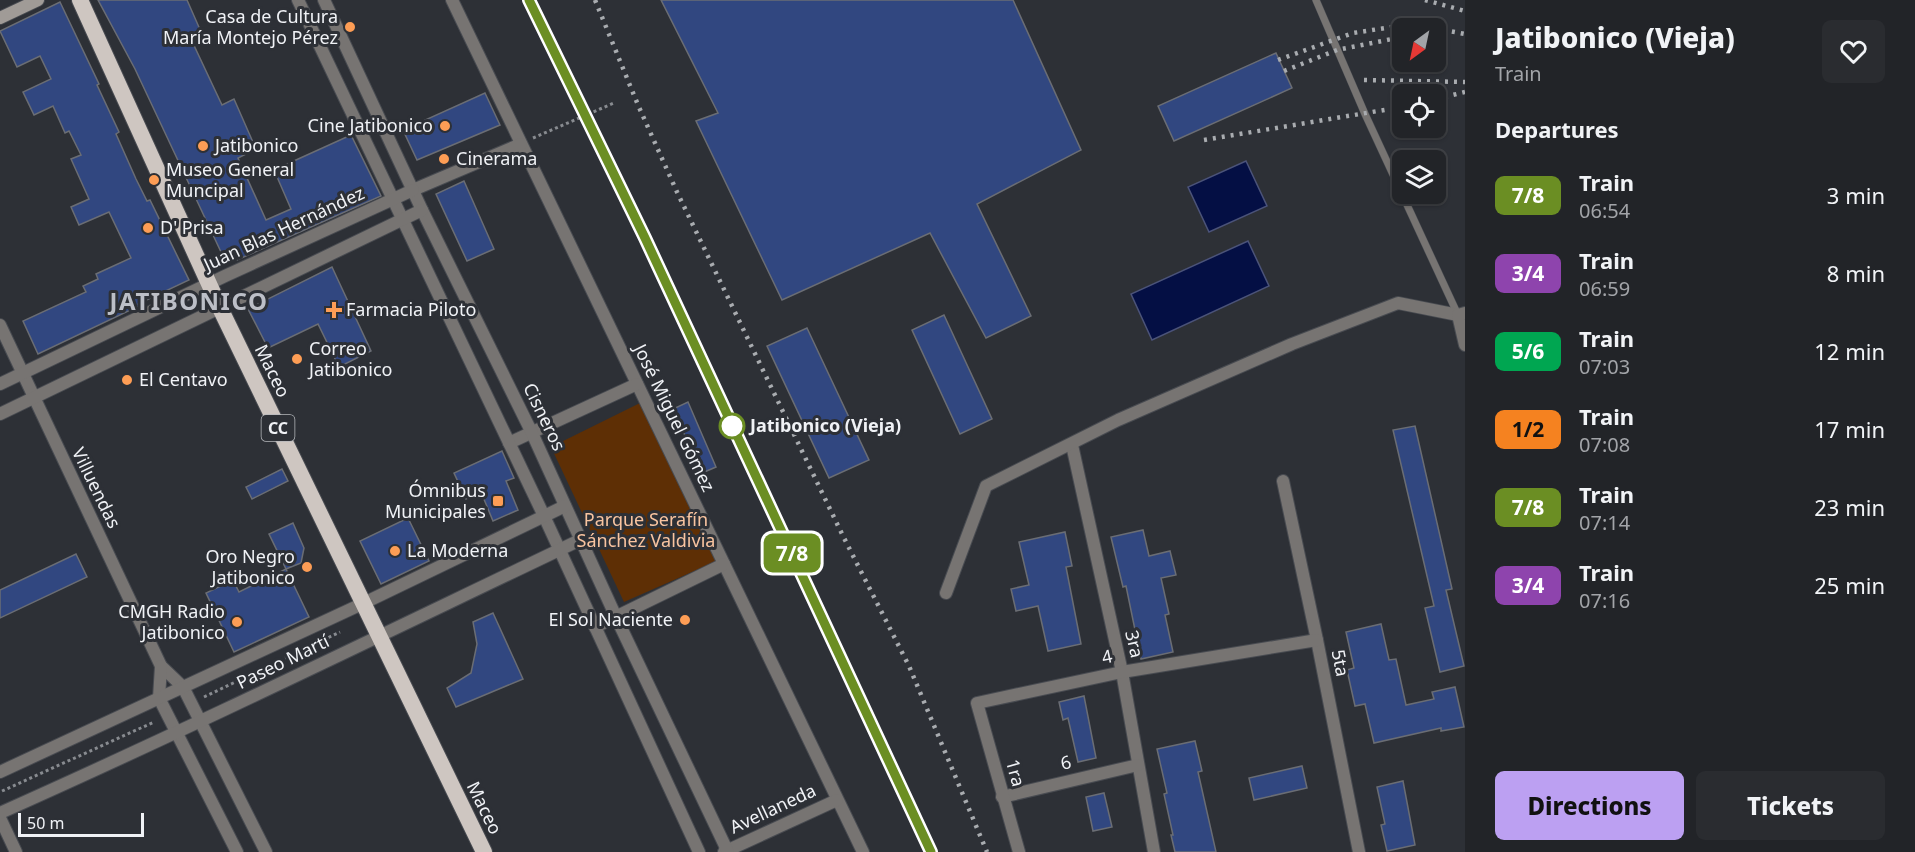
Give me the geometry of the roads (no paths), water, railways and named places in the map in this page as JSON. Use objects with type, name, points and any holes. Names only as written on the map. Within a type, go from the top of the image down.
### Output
[{"type":"highway","name":"Maceo","points":[[80,0],[208,284],[484,852]]},
{"type":"main road","points":[[0,18],[39,0]]},
{"type":"street","points":[[298,0],[544,516],[699,852]]},
{"type":"street","name":"Cisneros","points":[[324,0],[422,210],[532,433],[727,851]]},
{"type":"street","name":"José Miguel Gómez","points":[[452,0],[863,852]]},
{"type":"street","name":"Juan Blas Hernández","points":[[0,384],[392,199],[521,144]]},
{"type":"street","points":[[0,414],[422,210]]},
{"type":"street","points":[[946,593],[986,486],[1072,444],[1097,429],[1270,354],[1398,303],[1462,314],[1465,345]]},
{"type":"street","name":"Villuendas","points":[[0,325],[160,666],[183,687],[266,852]]},
{"type":"street","points":[[509,443],[638,384]]},
{"type":"street","name":"3ra","points":[[1072,444],[1122,672],[1154,852]]},
{"type":"street","name":"5ta","points":[[1282,481],[1317,640],[1359,852]]},
{"type":"street","name":"Paseo Martí","points":[[0,772],[364,603],[566,506]]},
{"type":"street","name":"Paseo Martí","points":[[0,813],[177,734],[580,540]]},
{"type":"street","points":[[595,627],[724,564]]},
{"type":"street","name":"4","points":[[977,703],[1122,672],[1317,640]]},
{"type":"street","name":"Villuendas","points":[[160,666],[159,698],[237,852]]},
{"type":"street","name":"1ra","points":[[977,703],[1019,852]]},
{"type":"street","name":"6","points":[[1002,797],[1138,765]]},
{"type":"street","name":"Avellaneda","points":[[727,851],[837,800]]},
{"type":"street","points":[[0,818],[16,852]]},
{"type":"lane","points":[[1316,0],[1365,114],[1462,314]]},
{"type":"railway","points":[[529,0],[645,238],[930,852]]},
{"type":"railway","points":[[595,0],[677,192],[843,536],[909,666],[987,852]]},
{"type":"railway","points":[[1425,0],[1465,11]]},
{"type":"railway","points":[[1278,60],[1353,33],[1412,24],[1465,34]]},
{"type":"railway","points":[[1284,71],[1337,50],[1392,39]]},
{"type":"railway","points":[[1364,80],[1465,82]]},
{"type":"railway","points":[[1446,97],[1465,92]]},
{"type":"railway","points":[[1204,140],[1392,109]]},
{"type":"train","name":"7/8","points":[[529,0],[645,238],[931,852]]},
{"type":"place","name":"Casa de Cultura María Montejo Pérez","points":[[350,27]]},
{"type":"place","name":"Cine Jatibonico","points":[[445,126]]},
{"type":"place","name":"Jatibonico","points":[[203,146]]},
{"type":"place","name":"Cinerama","points":[[444,159]]},
{"type":"place","name":"Museo General Muncipal","points":[[154,180]]},
{"type":"place","name":"D' Prisa","points":[[148,228]]},
{"type":"place","name":"Farmacia Piloto","points":[[334,310]]},
{"type":"place","name":"Correo Jatibonico","points":[[297,359]]},
{"type":"place","name":"El Centavo","points":[[127,380]]},
{"type":"place","name":"Jatibonico (Vieja)","points":[[732,426]]},
{"type":"place","name":"Ómnibus Municipales","points":[[498,501]]},
{"type":"place","name":"La Moderna","points":[[395,551]]},
{"type":"place","name":"Oro Negro Jatibonico","points":[[307,567]]},
{"type":"place","name":"El Sol Naciente","points":[[685,620]]},
{"type":"place","name":"CMGH Radio Jatibonico","points":[[237,622]]},
{"type":"district","name":"JATIBONICO","points":[[189,302]]},
{"type":"park label","name":"Parque Serafín Sánchez Valdivia","points":[[646,530]]}]
